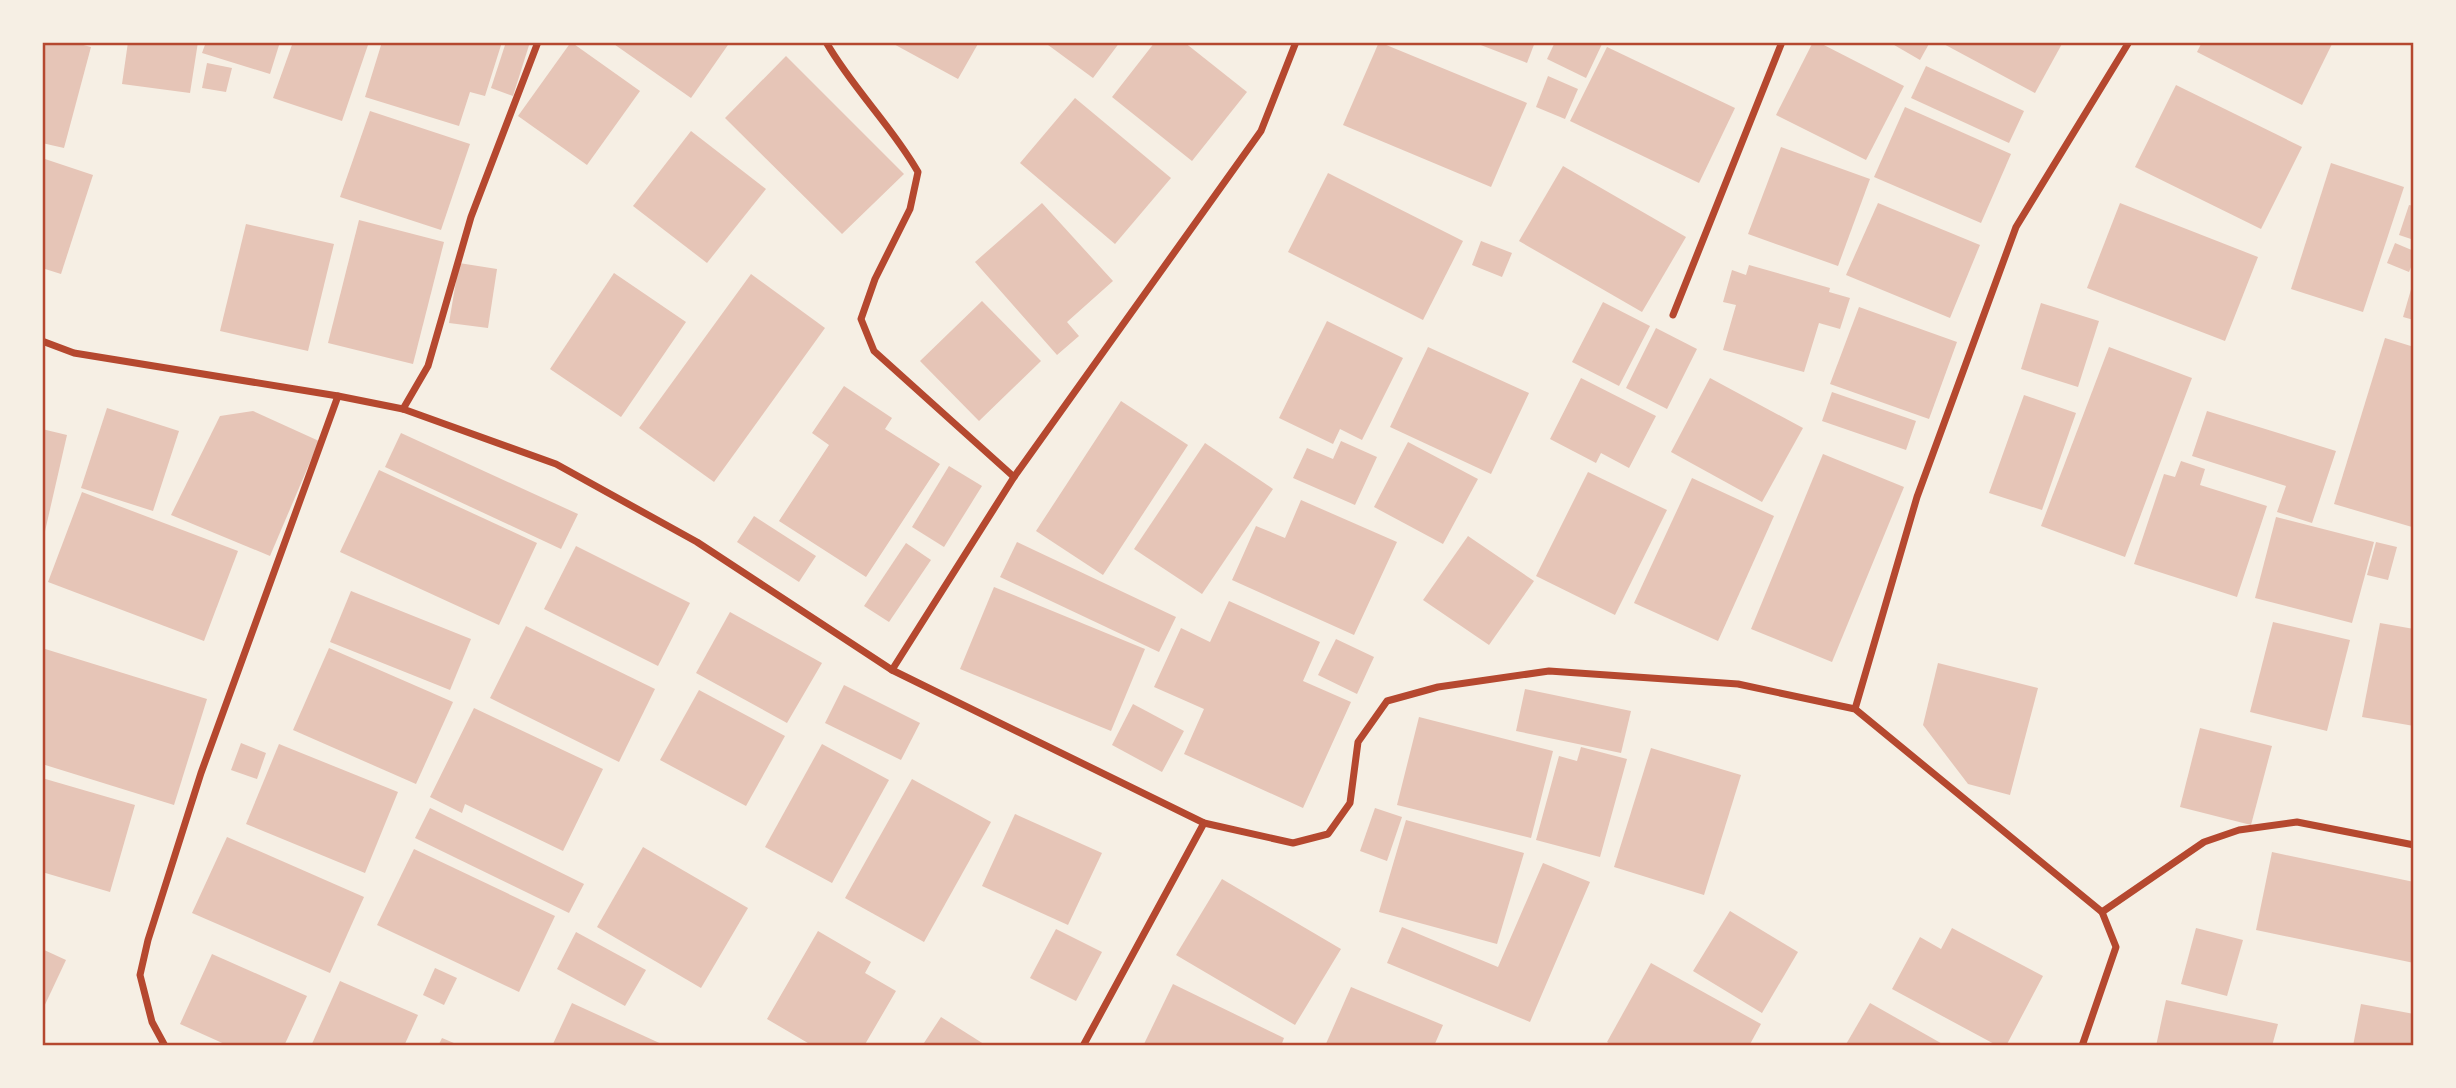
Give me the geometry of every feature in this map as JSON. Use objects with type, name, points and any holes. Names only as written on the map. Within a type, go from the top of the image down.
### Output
[{"type":"street","points":[[402,409],[428,366],[471,217],[538,42]]},
{"type":"street","points":[[826,42],[842,70],[902,143],[918,172],[910,209],[875,279],[861,318],[874,351],[1014,477]]},
{"type":"street","points":[[892,670],[1014,477],[1261,131],[1296,42]]},
{"type":"street","points":[[1673,315],[1782,42]]},
{"type":"street","points":[[1855,709],[1917,498],[2016,227],[2129,42]]},
{"type":"street","points":[[42,341],[74,353],[402,409],[556,464],[697,542],[892,670],[1204,823],[1293,843],[1328,834],[1350,803],[1358,742],[1387,701],[1438,687],[1549,671],[1600,673],[1738,684],[1855,709],[2102,912],[2116,947],[2082,1046]]},
{"type":"street","points":[[165,1046],[152,1022],[140,975],[148,940],[201,773],[338,396]]},
{"type":"street","points":[[2102,912],[2204,842],[2239,830],[2297,822],[2414,845]]},
{"type":"street","points":[[1083,1046],[1204,823]]},
{"type":"building","points":[[42,42],[72,42],[91,47],[64,148],[42,143]]},
{"type":"building","points":[[128,42],[198,42],[190,93],[122,84]]},
{"type":"building","points":[[206,42],[280,42],[270,74],[202,53]]},
{"type":"building","points":[[293,42],[369,42],[342,121],[273,98]]},
{"type":"building","points":[[382,42],[502,42],[485,96],[470,92],[459,126],[365,97]]},
{"type":"building","points":[[506,42],[530,42],[513,96],[491,88]]},
{"type":"building","points":[[571,42],[640,91],[587,165],[518,116]]},
{"type":"building","points":[[611,42],[730,42],[691,98]]},
{"type":"building","points":[[890,42],[979,42],[958,79]]},
{"type":"building","points":[[1044,42],[1120,42],[1093,78]]},
{"type":"building","points":[[1155,42],[1184,42],[1247,92],[1192,161],[1112,97]]},
{"type":"building","points":[[1379,42],[1527,103],[1491,187],[1343,125]]},
{"type":"building","points":[[1473,42],[1535,42],[1527,63]]},
{"type":"building","points":[[1555,42],[1603,42],[1586,78],[1547,59]]},
{"type":"building","points":[[1813,42],[1818,42],[1904,86],[1866,160],[1776,115]]},
{"type":"building","points":[[1889,42],[1930,42],[1920,60]]},
{"type":"building","points":[[1940,42],[2063,42],[2035,93]]},
{"type":"building","points":[[2202,42],[2333,42],[2302,105],[2197,52]]},
{"type":"building","points":[[1607,47],[1735,108],[1699,183],[1570,121]]},
{"type":"building","points":[[786,56],[904,174],[842,234],[725,118]]},
{"type":"building","points":[[207,63],[232,68],[226,92],[202,88]]},
{"type":"building","points":[[1926,66],[2024,111],[2009,143],[1911,98]]},
{"type":"building","points":[[1548,76],[1578,89],[1565,119],[1536,107]]},
{"type":"building","points":[[2176,85],[2302,147],[2261,229],[2135,167]]},
{"type":"building","points":[[1075,98],[1171,178],[1115,244],[1020,163]]},
{"type":"building","points":[[1905,107],[2011,154],[1981,223],[1874,177]]},
{"type":"building","points":[[370,111],[470,144],[441,230],[340,197]]},
{"type":"building","points":[[691,131],[766,189],[707,263],[633,206]]},
{"type":"building","points":[[1781,147],[1870,179],[1838,266],[1748,234]]},
{"type":"building","points":[[42,158],[93,175],[61,274],[42,268]]},
{"type":"building","points":[[2331,163],[2404,187],[2363,312],[2291,289]]},
{"type":"building","points":[[1563,166],[1686,237],[1642,312],[1519,241]]},
{"type":"building","points":[[1328,173],[1463,241],[1423,320],[1288,252]]},
{"type":"building","points":[[1042,203],[1113,281],[1067,322],[1079,336],[1057,355],[975,262]]},
{"type":"building","points":[[1878,203],[1980,245],[1950,318],[1846,275]]},
{"type":"building","points":[[2120,203],[2258,257],[2225,341],[2087,288]]},
{"type":"building","points":[[2409,205],[2414,206],[2414,240],[2399,235]]},
{"type":"building","points":[[359,220],[444,242],[413,364],[328,343]]},
{"type":"building","points":[[246,224],[334,244],[308,351],[220,331]]},
{"type":"building","points":[[1481,241],[1512,253],[1502,277],[1472,265]]},
{"type":"building","points":[[2395,243],[2414,251],[2409,272],[2387,263]]},
{"type":"building","points":[[459,263],[497,269],[488,328],[449,323]]},
{"type":"building","points":[[1749,265],[1830,288],[1829,292],[1850,298],[1840,329],[1819,323],[1804,372],[1723,350],[1736,305],[1723,302],[1732,270],[1746,275]]},
{"type":"building","points":[[614,273],[686,322],[621,417],[550,369]]},
{"type":"building","points":[[751,274],[825,328],[714,482],[639,428]]},
{"type":"building","points":[[2414,279],[2414,320],[2403,317]]},
{"type":"building","points":[[982,301],[1041,361],[979,421],[920,361]]},
{"type":"building","points":[[1603,302],[1650,326],[1619,386],[1572,362]]},
{"type":"building","points":[[2041,303],[2099,321],[2078,387],[2021,369]]},
{"type":"building","points":[[1859,307],[1957,342],[1929,419],[1830,384]]},
{"type":"building","points":[[1327,321],[1403,358],[1362,440],[1340,429],[1333,444],[1279,418]]},
{"type":"building","points":[[1656,328],[1697,349],[1667,409],[1626,388]]},
{"type":"building","points":[[2385,338],[2414,347],[2412,527],[2334,504]]},
{"type":"building","points":[[1428,347],[1529,393],[1491,474],[1390,427]]},
{"type":"building","points":[[2109,347],[2192,378],[2125,557],[2041,526]]},
{"type":"building","points":[[1581,378],[1656,416],[1629,468],[1601,453],[1596,463],[1550,439]]},
{"type":"building","points":[[1710,378],[1803,428],[1762,502],[1671,452]]},
{"type":"building","points":[[844,386],[892,418],[885,429],[940,464],[866,577],[779,521],[829,445],[812,433]]},
{"type":"building","points":[[1832,392],[1916,421],[1906,450],[1822,421]]},
{"type":"building","points":[[2024,395],[2076,413],[2042,510],[1989,493]]},
{"type":"building","points":[[1121,401],[1188,445],[1103,575],[1036,531]]},
{"type":"building","points":[[107,408],[179,431],[153,511],[81,488]]},
{"type":"building","points":[[253,411],[319,441],[270,556],[171,515],[220,416]]},
{"type":"building","points":[[2207,411],[2336,451],[2312,523],[2277,512],[2286,486],[2192,456]]},
{"type":"building","points":[[42,429],[67,435],[43,540],[42,540]]},
{"type":"building","points":[[401,433],[578,514],[561,549],[385,467]]},
{"type":"building","points":[[1341,441],[1377,457],[1355,505],[1293,478],[1307,448],[1333,459]]},
{"type":"building","points":[[1408,442],[1478,479],[1443,544],[1374,507]]},
{"type":"building","points":[[1205,443],[1273,489],[1202,594],[1134,549]]},
{"type":"building","points":[[1823,454],[1904,487],[1832,662],[1751,629]]},
{"type":"building","points":[[2181,461],[2205,469],[2200,485],[2267,506],[2237,597],[2134,564],[2164,474],[2175,477]]},
{"type":"building","points":[[949,466],[982,486],[944,547],[912,527]]},
{"type":"building","points":[[379,470],[537,543],[499,625],[340,552]]},
{"type":"building","points":[[1588,472],[1667,510],[1615,615],[1536,576]]},
{"type":"building","points":[[1692,478],[1774,516],[1718,641],[1634,603]]},
{"type":"building","points":[[82,492],[238,551],[204,641],[48,582]]},
{"type":"building","points":[[1301,500],[1397,542],[1354,635],[1232,580],[1256,526],[1285,538]]},
{"type":"building","points":[[754,516],[816,556],[799,582],[737,542]]},
{"type":"building","points":[[2276,517],[2374,542],[2352,623],[2255,598]]},
{"type":"building","points":[[1468,536],[1534,581],[1489,645],[1423,600]]},
{"type":"building","points":[[1017,542],[1176,617],[1159,652],[1000,577]]},
{"type":"building","points":[[2376,542],[2397,547],[2388,580],[2367,575]]},
{"type":"building","points":[[906,543],[931,560],[889,622],[864,606]]},
{"type":"building","points":[[576,546],[690,603],[658,666],[544,609]]},
{"type":"building","points":[[994,587],[1145,649],[1111,731],[960,669]]},
{"type":"building","points":[[351,591],[471,639],[450,690],[330,642]]},
{"type":"building","points":[[1229,601],[1320,642],[1303,681],[1351,702],[1303,808],[1184,754],[1204,709],[1154,687],[1181,628],[1210,642]]},
{"type":"building","points":[[730,612],[822,663],[787,723],[696,673]]},
{"type":"building","points":[[2273,622],[2350,640],[2327,731],[2250,712]]},
{"type":"building","points":[[2380,623],[2414,629],[2414,726],[2362,717]]},
{"type":"building","points":[[526,626],[655,689],[619,762],[490,698]]},
{"type":"building","points":[[1336,639],[1374,657],[1357,694],[1318,675]]},
{"type":"building","points":[[42,648],[207,699],[174,805],[42,764]]},
{"type":"building","points":[[329,648],[453,702],[416,784],[293,730]]},
{"type":"building","points":[[1938,663],[2038,688],[2010,795],[1968,784],[1923,725]]},
{"type":"building","points":[[844,685],[920,723],[901,760],[825,723]]},
{"type":"building","points":[[1525,689],[1631,711],[1621,753],[1516,731]]},
{"type":"building","points":[[699,690],[785,736],[746,806],[660,760]]},
{"type":"building","points":[[1133,704],[1184,731],[1162,772],[1112,745]]},
{"type":"building","points":[[474,708],[603,769],[563,851],[465,804],[462,813],[430,797]]},
{"type":"building","points":[[1419,717],[1553,751],[1531,838],[1397,805]]},
{"type":"building","points":[[2200,728],[2272,746],[2251,825],[2180,807]]},
{"type":"building","points":[[241,743],[266,753],[257,779],[231,770]]},
{"type":"building","points":[[279,744],[398,792],[365,873],[246,824]]},
{"type":"building","points":[[822,744],[889,780],[832,883],[765,847]]},
{"type":"building","points":[[1581,747],[1627,759],[1600,857],[1536,840],[1559,756],[1577,761]]},
{"type":"building","points":[[1651,748],[1741,775],[1704,895],[1614,867]]},
{"type":"building","points":[[42,778],[135,805],[110,892],[42,872]]},
{"type":"building","points":[[912,779],[991,822],[924,942],[845,898]]},
{"type":"building","points":[[430,808],[584,884],[569,913],[415,838]]},
{"type":"building","points":[[1375,808],[1402,817],[1387,861],[1360,851]]},
{"type":"building","points":[[1015,814],[1102,853],[1068,925],[982,886]]},
{"type":"building","points":[[1406,820],[1524,853],[1497,944],[1379,912]]},
{"type":"building","points":[[227,837],[364,897],[330,973],[192,913]]},
{"type":"building","points":[[643,847],[748,908],[701,988],[597,927]]},
{"type":"building","points":[[414,849],[555,916],[519,992],[377,925]]},
{"type":"building","points":[[2272,852],[2414,882],[2414,963],[2256,930]]},
{"type":"building","points":[[1543,863],[1590,882],[1530,1022],[1387,963],[1402,927],[1498,967]]},
{"type":"building","points":[[1222,879],[1341,949],[1295,1025],[1176,955]]},
{"type":"building","points":[[1730,911],[1798,952],[1762,1013],[1693,971]]},
{"type":"building","points":[[1952,928],[2043,976],[2006,1046],[1998,1046],[1892,989],[1920,937],[1941,949]]},
{"type":"building","points":[[2196,928],[2243,940],[2227,996],[2181,984]]},
{"type":"building","points":[[1056,929],[1102,952],[1076,1001],[1030,978]]},
{"type":"building","points":[[818,931],[871,962],[865,973],[896,991],[864,1046],[813,1046],[767,1019]]},
{"type":"building","points":[[576,932],[646,970],[625,1006],[557,969]]},
{"type":"building","points":[[42,949],[66,960],[42,1011]]},
{"type":"building","points":[[212,954],[307,996],[284,1046],[229,1046],[180,1024]]},
{"type":"building","points":[[1651,963],[1761,1024],[1749,1046],[1614,1046],[1607,1042]]},
{"type":"building","points":[[435,968],[457,978],[444,1005],[423,995]]},
{"type":"building","points":[[340,981],[418,1015],[404,1046],[311,1046]]},
{"type":"building","points":[[1173,984],[1284,1038],[1281,1046],[1143,1046]]},
{"type":"building","points":[[1351,987],[1443,1025],[1434,1046],[1325,1046]]},
{"type":"building","points":[[2166,1000],[2278,1024],[2272,1046],[2156,1046]]},
{"type":"building","points":[[572,1003],[666,1046],[552,1046]]},
{"type":"building","points":[[1870,1003],[1946,1046],[1845,1046]]},
{"type":"building","points":[[2361,1004],[2414,1014],[2414,1046],[2353,1046]]},
{"type":"building","points":[[941,1017],[987,1046],[922,1046]]},
{"type":"building","points":[[442,1038],[461,1046],[438,1046]]}]
